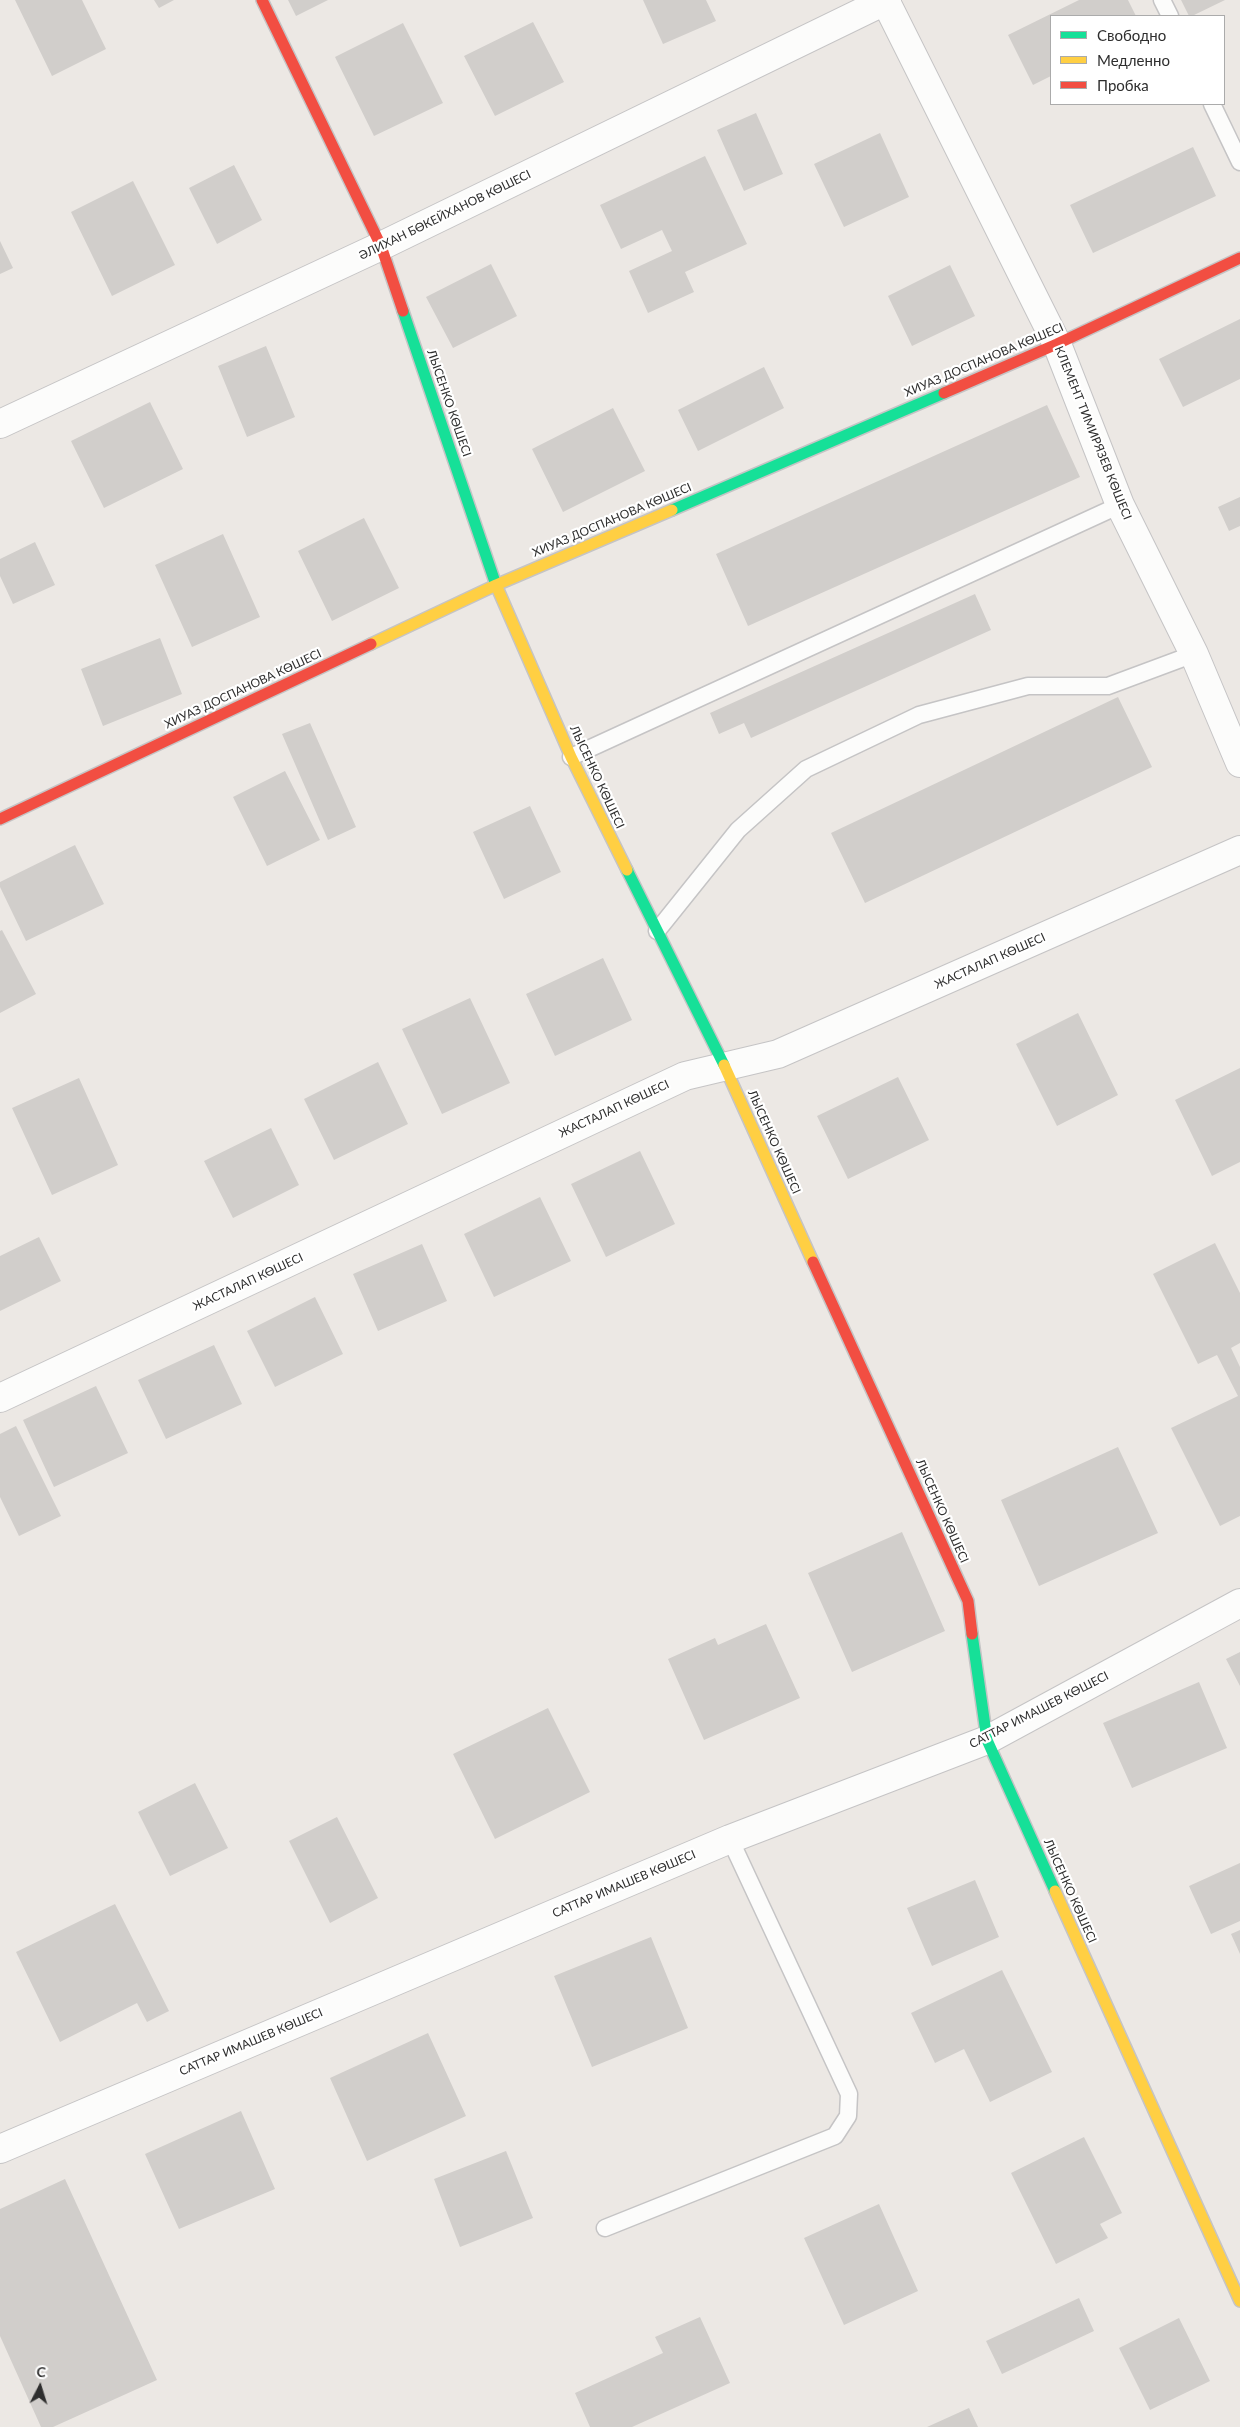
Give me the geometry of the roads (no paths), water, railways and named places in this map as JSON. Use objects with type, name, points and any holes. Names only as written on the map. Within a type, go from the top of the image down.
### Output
[{"type":"street","name":"ЛЫСЕНКО КӨШЕСІ","points":[[262,0],[381,246],[496,585],[571,757],[724,1066],[968,1601],[987,1740],[1240,2301]]},
{"type":"street","name":"ӘЛИХАН БӨКЕЙХАНОВ КӨШЕСI","points":[[0,424],[381,246],[886,0]]},
{"type":"street","name":"КЛЕМЕНТ ТИМИРЯЗЕВ КӨШЕСІ","points":[[886,0],[1057,344],[1120,505],[1194,654],[1240,763]]},
{"type":"street","name":"ХИУАЗ ДОСПАНОВА КӨШЕСІ","points":[[0,819],[496,585],[1057,344],[1240,258]]},
{"type":"street","name":"ЖАСТАЛАП КӨШЕСІ","points":[[0,1398],[686,1076],[778,1054],[1240,850]]},
{"type":"street","name":"САТТАР ИМАШЕВ КӨШЕСІ","points":[[0,2149],[730,1840],[987,1740],[1240,1603]]},
{"type":"lane","points":[[1162,0],[1170,15]]},
{"type":"lane","points":[[1212,105],[1240,162]]},
{"type":"lane","points":[[571,757],[1120,505]]},
{"type":"lane","points":[[657,932],[738,830],[806,769],[919,715],[1028,686],[1108,686],[1194,654]]},
{"type":"lane","points":[[605,2228],[835,2136],[848,2116],[849,2094],[730,1840]]}]
